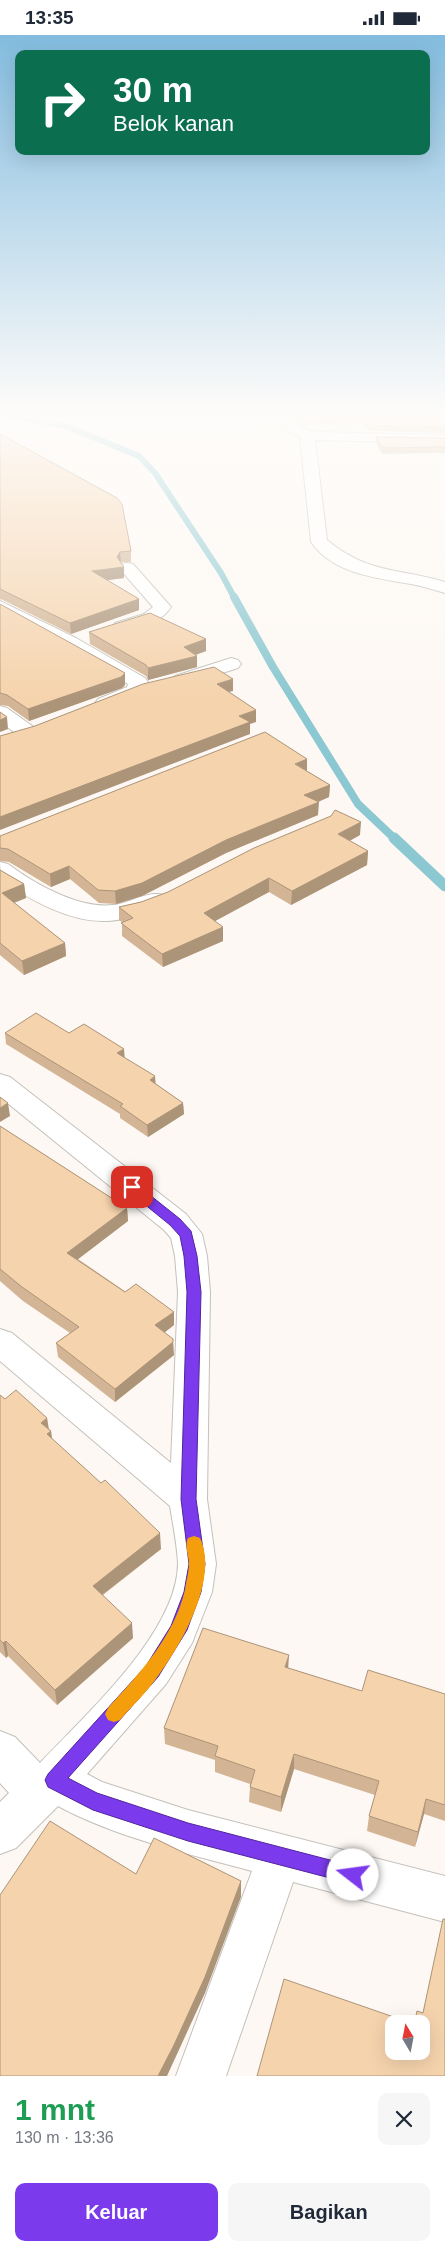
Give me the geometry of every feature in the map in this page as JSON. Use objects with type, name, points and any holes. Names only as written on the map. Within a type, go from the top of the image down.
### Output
[{"type":"street","points":[[315,508],[319,542],[329,551],[366,571],[445,588]]},
{"type":"street","points":[[105,631],[155,616],[162,607],[127,567]]},
{"type":"street","points":[[0,606],[78,639],[138,682],[151,687]]},
{"type":"street","points":[[89,709],[151,687],[232,664]]},
{"type":"street","points":[[0,712],[37,728],[7,739]]},
{"type":"street","points":[[0,869],[10,877],[58,903],[86,913],[101,915],[132,909],[178,889]]},
{"type":"street","points":[[0,1083],[175,1222],[186,1234],[191,1256],[194,1292],[188,1499],[197,1564],[192,1592],[178,1630],[152,1671],[47,1787],[0,1832]]},
{"type":"street","points":[[0,1342],[188,1499]]},
{"type":"street","points":[[0,1752],[47,1787],[188,1832],[445,1899]]},
{"type":"street","points":[[201,2076],[280,1855]]},
{"type":"building","points":[[0,508],[123,508],[131,551],[120,552],[117,557],[124,567],[92,571],[139,599],[70,623],[0,589]]},
{"type":"building","points":[[0,604],[125,673],[121,677],[28,709],[7,695],[0,693]]},
{"type":"building","points":[[150,613],[206,639],[184,647],[197,656],[148,668],[146,665],[89,632]]},
{"type":"building","points":[[214,667],[233,679],[217,684],[256,710],[239,716],[250,722],[0,817],[0,736],[35,726],[143,684]]},
{"type":"building","points":[[0,712],[7,717],[0,720]]},
{"type":"building","points":[[265,732],[307,759],[295,764],[330,785],[304,795],[319,802],[226,840],[142,883],[115,891],[98,890],[69,866],[50,874],[8,849],[0,848],[0,836]]},
{"type":"building","points":[[335,810],[361,822],[338,834],[368,851],[292,891],[269,878],[204,913],[223,927],[162,954],[121,923],[133,918],[119,907],[141,902],[168,892],[254,848],[331,816]]},
{"type":"building","points":[[0,870],[24,884],[2,893],[65,943],[22,961],[0,943]]},
{"type":"building","points":[[36,1013],[69,1033],[84,1024],[124,1049],[117,1053],[155,1076],[150,1080],[183,1103],[147,1125],[120,1106],[123,1104],[5,1033]]},
{"type":"building","points":[[0,1097],[8,1103],[0,1108]]},
{"type":"building","points":[[0,1126],[127,1208],[67,1253],[125,1292],[136,1284],[174,1312],[155,1325],[173,1339],[173,1342],[115,1389],[56,1343],[79,1327],[0,1269]]},
{"type":"building","points":[[16,1390],[47,1418],[41,1423],[51,1431],[47,1434],[101,1483],[105,1480],[160,1533],[93,1586],[132,1623],[55,1690],[6,1641],[3,1643],[0,1640],[0,1395],[5,1399]]},
{"type":"building","points":[[203,1628],[289,1655],[285,1667],[362,1691],[368,1670],[445,1694],[445,1805],[426,1799],[418,1832],[369,1816],[379,1781],[294,1754],[281,1797],[250,1787],[255,1770],[215,1756],[218,1746],[164,1728]]},
{"type":"building","points":[[50,1821],[136,1874],[154,1838],[241,1881],[205,1977],[158,2076],[0,2076],[0,1895]]},
{"type":"building","points":[[443,1919],[445,1919],[445,2076],[257,2076],[284,1979],[388,2015],[385,2015],[385,2060],[430,2060],[430,2015],[416,2015],[417,2011],[423,2013]]},
{"type":"waterway","points":[[178,508],[221,573],[235,599]]},
{"type":"waterway","points":[[234,597],[273,667],[358,804],[395,839]]},
{"type":"waterway","points":[[394,838],[445,886]]},
{"type":"slow traffic","points":[[114,1714],[152,1671],[178,1630],[192,1592],[197,1564],[194,1543]]},
{"type":"route","points":[[132,1187],[175,1222],[186,1234],[191,1256],[194,1292],[188,1499],[197,1564],[192,1592],[178,1630],[152,1671],[54,1780],[93,1801],[188,1832],[353,1875]]}]
